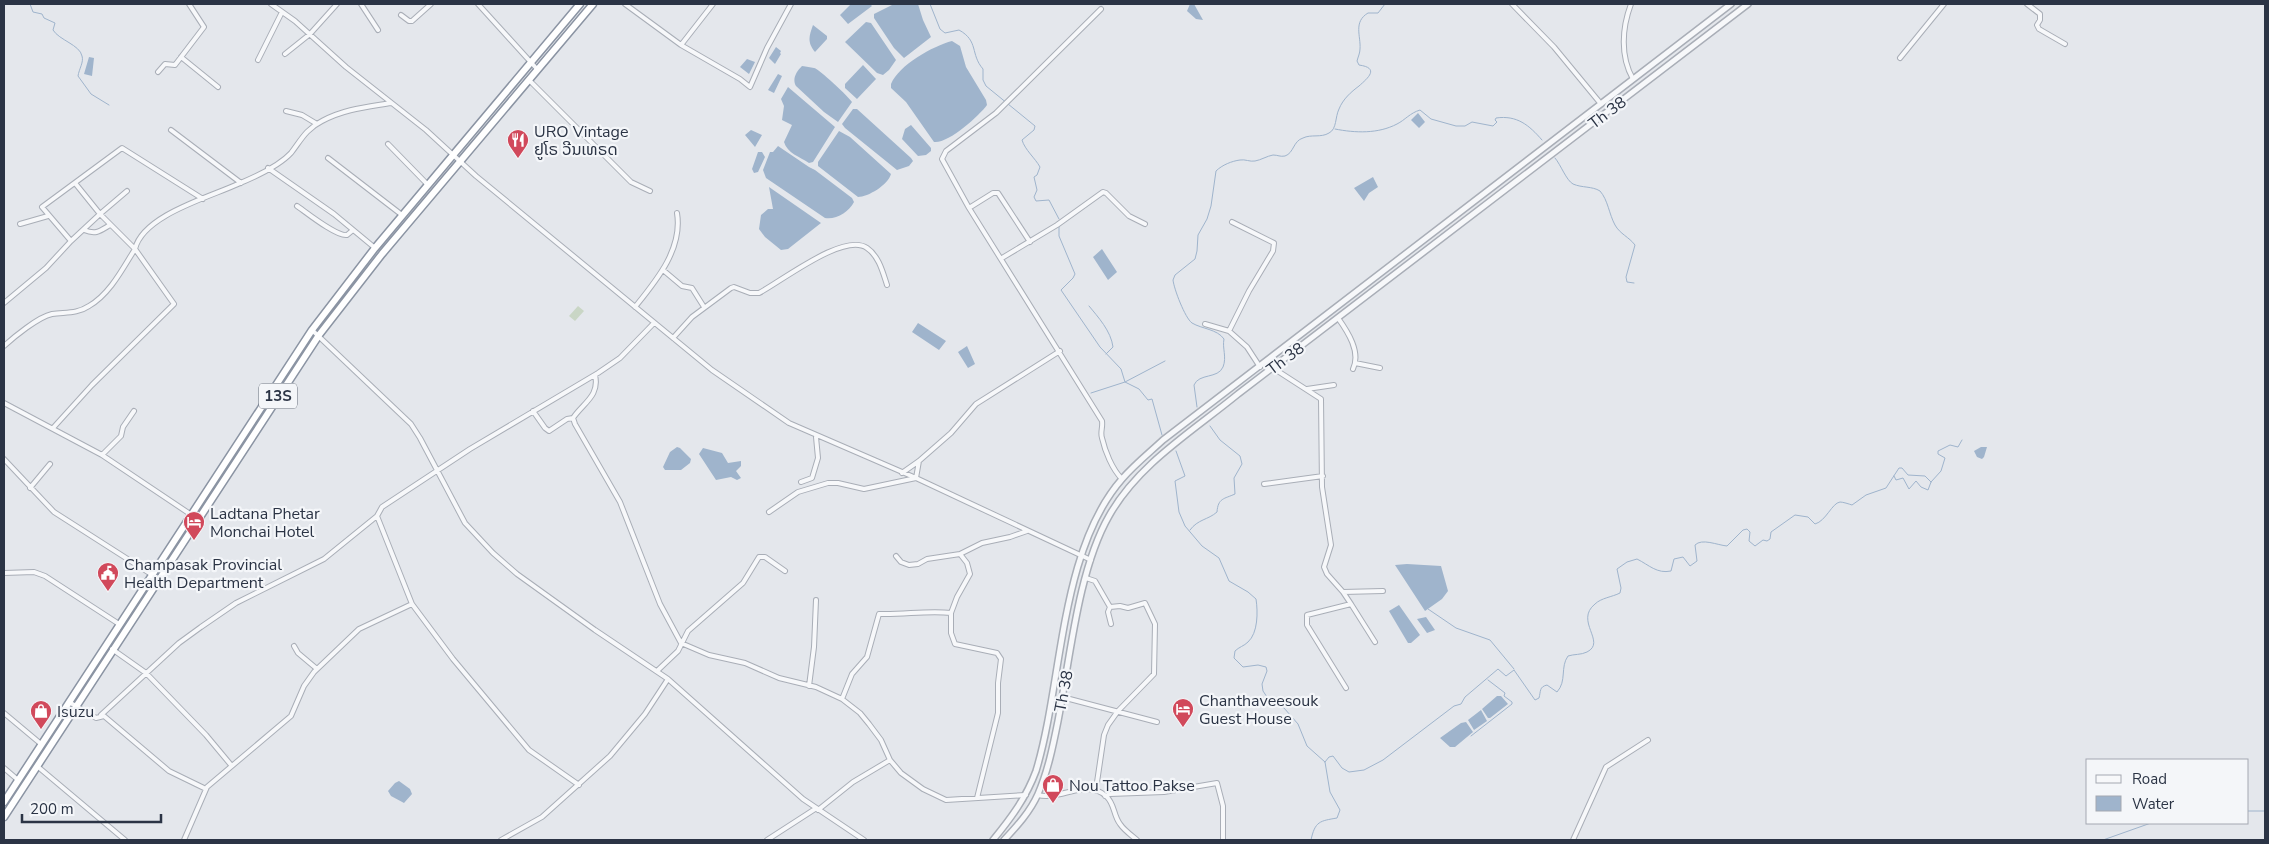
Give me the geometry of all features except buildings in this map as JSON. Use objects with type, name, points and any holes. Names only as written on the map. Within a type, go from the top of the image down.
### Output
[{"type":"highway","name":"13S","points":[[4,817],[33,764],[41,744],[312,330],[364,261],[580,4]]},
{"type":"highway","name":"13S","points":[[4,802],[18,780],[33,764],[76,707],[112,649],[199,520],[319,335],[371,268],[593,4]]},
{"type":"highway","points":[[364,261],[371,268]]},
{"type":"street","points":[[158,72],[166,64],[175,65],[204,26],[189,4]]},
{"type":"street","points":[[271,4],[310,34],[346,67],[426,130],[460,162],[712,370],[795,428],[916,478],[1091,560]]},
{"type":"street","points":[[285,54],[310,34],[336,4]]},
{"type":"street","points":[[362,4],[378,30]]},
{"type":"street","points":[[401,15],[412,21],[431,4]]},
{"type":"street","points":[[478,4],[537,69]]},
{"type":"street","points":[[625,4],[681,46],[740,79],[750,87],[766,48],[791,4]]},
{"type":"street","points":[[681,46],[713,4]]},
{"type":"street","points":[[1512,4],[1554,47],[1601,104]]},
{"type":"street","points":[[1631,4],[1624,42],[1624,57],[1632,79]]},
{"type":"street","name":"Th 38","points":[[993,840],[1014,815],[1026,795],[1036,771],[1081,556],[1100,511],[1122,479],[1163,440],[1730,4]]},
{"type":"street","name":"Th 38","points":[[1004,840],[1031,807],[1046,774],[1091,560],[1108,517],[1130,485],[1170,448],[1238,394],[1748,4]]},
{"type":"street","points":[[1900,58],[1944,4]]},
{"type":"street","points":[[2027,4],[2040,14],[2040,20],[2037,25],[2039,29],[2065,44]]},
{"type":"street","points":[[1101,9],[1004,105],[943,155],[943,164],[1102,421],[1101,436],[1107,454],[1122,479]]},
{"type":"street","points":[[258,60],[282,12]]},
{"type":"street","points":[[181,57],[218,87]]},
{"type":"street","points":[[528,80],[631,182],[650,191]]},
{"type":"street","points":[[4,346],[22,331],[51,314],[66,315],[79,312],[91,306],[114,282],[141,237],[163,218],[241,183],[285,158],[307,130],[317,124],[343,111],[391,103]]},
{"type":"street","points":[[286,111],[302,115],[317,124]]},
{"type":"street","points":[[171,130],[241,183]]},
{"type":"street","points":[[388,144],[428,185]]},
{"type":"street","points":[[71,241],[42,207],[122,148],[203,199]]},
{"type":"street","points":[[328,158],[402,216]]},
{"type":"street","points":[[268,168],[334,214],[375,248]]},
{"type":"street","points":[[53,428],[92,385],[174,304],[135,249],[110,226],[75,182]]},
{"type":"street","points":[[4,303],[46,268],[71,241],[127,192]]},
{"type":"street","points":[[1002,258],[1030,242],[1102,192],[1106,193],[1129,216],[1145,224]]},
{"type":"street","points":[[969,208],[993,193],[998,193],[1030,242]]},
{"type":"street","points":[[1475,200],[1481,208]]},
{"type":"street","points":[[296,206],[324,223],[336,234],[347,235],[353,230]]},
{"type":"street","points":[[635,307],[663,270],[673,248],[678,226],[677,213]]},
{"type":"street","points":[[20,224],[48,216]]},
{"type":"street","points":[[1229,330],[1249,291],[1274,251],[1274,243],[1232,222]]},
{"type":"street","points":[[84,230],[92,234],[99,233],[110,226]]},
{"type":"street","points":[[673,338],[704,307],[734,287],[750,293],[759,293],[830,251],[852,244],[867,247],[874,254],[882,269],[887,285]]},
{"type":"street","points":[[663,270],[682,286],[692,288],[704,307]]},
{"type":"street","points":[[1338,318],[1353,347],[1356,364],[1353,369]]},
{"type":"street","points":[[68,702],[96,718],[102,715],[179,643],[215,616],[247,597],[324,559],[377,516],[382,507],[620,358],[654,323]]},
{"type":"street","points":[[1205,324],[1229,330],[1247,347],[1260,367]]},
{"type":"street","points":[[312,330],[410,424],[420,438],[465,523],[493,553],[517,574],[595,630],[658,671],[817,810],[864,840]]},
{"type":"street","points":[[902,473],[951,433],[976,404],[1060,351]]},
{"type":"street","points":[[1356,364],[1380,368]]},
{"type":"street","points":[[1273,368],[1321,399],[1322,493],[1327,509],[1331,545],[1324,567],[1327,574],[1343,592],[1375,642]]},
{"type":"street","points":[[533,411],[549,431],[567,419],[574,418],[592,396],[597,383],[595,375]]},
{"type":"street","points":[[1306,390],[1334,385]]},
{"type":"street","points":[[1234,387],[1238,394]]},
{"type":"street","points":[[4,403],[102,455],[199,520]]},
{"type":"street","points":[[102,455],[121,436],[123,428],[134,411]]},
{"type":"street","points":[[574,418],[575,424],[620,502],[660,604],[681,643],[709,655],[745,663],[779,678],[816,686],[842,699],[860,713],[881,740],[890,760],[910,780],[923,789],[946,800],[1026,795]]},
{"type":"street","points":[[801,482],[812,478],[818,458],[816,437]]},
{"type":"street","points":[[4,459],[54,512],[151,574]]},
{"type":"street","points":[[916,478],[919,461]]},
{"type":"street","points":[[30,488],[50,464]]},
{"type":"street","points":[[1264,484],[1323,476]]},
{"type":"street","points":[[769,512],[798,492],[828,483],[838,483],[864,489],[916,478]]},
{"type":"street","points":[[377,516],[412,604],[451,656],[529,750],[579,785]]},
{"type":"street","points":[[896,556],[901,562],[909,565],[960,554],[982,543],[1027,531]]},
{"type":"street","points":[[960,554],[967,563],[970,574],[957,597],[951,613],[951,633],[955,644],[997,652],[1002,659],[998,683],[998,713],[977,798]]},
{"type":"street","points":[[658,671],[678,650],[688,631],[743,583],[759,558],[764,557],[785,571]]},
{"type":"street","points":[[4,572],[34,572],[45,576],[119,624]]},
{"type":"street","points":[[1086,578],[1095,581],[1110,607],[1108,612],[1111,624]]},
{"type":"street","points":[[1343,592],[1383,591]]},
{"type":"street","points":[[809,686],[814,647],[816,600]]},
{"type":"street","points":[[184,840],[206,789],[231,765],[291,716],[307,679],[317,668],[359,629],[412,604]]},
{"type":"street","points":[[1096,790],[1104,735],[1118,711],[1154,674],[1155,624],[1146,604],[1128,608],[1120,606],[1110,607]]},
{"type":"street","points":[[1346,688],[1307,626],[1306,615],[1351,604]]},
{"type":"street","points":[[842,699],[852,674],[867,657],[879,614],[923,614],[932,611],[951,613]]},
{"type":"street","points":[[294,646],[298,653],[317,668]]},
{"type":"street","points":[[112,649],[146,673],[206,735],[231,765]]},
{"type":"street","points":[[501,840],[542,817],[579,785],[624,740],[668,679]]},
{"type":"street","points":[[1062,697],[1157,722]]},
{"type":"street","points":[[4,713],[41,744]]},
{"type":"street","points":[[102,715],[169,771],[206,789]]},
{"type":"street","points":[[1573,840],[1606,767],[1648,740]]},
{"type":"street","points":[[767,840],[817,810],[853,782],[890,760]]},
{"type":"street","points":[[33,764],[125,840]]},
{"type":"street","points":[[4,768],[18,780]]},
{"type":"street","points":[[1036,771],[1046,774]]},
{"type":"street","points":[[1105,796],[1110,794],[1180,791],[1217,783],[1223,806],[1223,840]]},
{"type":"street","points":[[1038,795],[1047,797],[1082,789],[1096,790],[1113,805],[1119,823],[1137,840]]},
{"type":"green space","points":[[578,306],[584,311],[575,321],[569,316]]},
{"type":"water","points":[[851,4],[870,4],[872,6],[848,24],[840,15]]},
{"type":"water","points":[[894,4],[918,4],[931,37],[904,58],[894,48],[874,18],[874,14]]},
{"type":"water","points":[[1190,4],[1194,4],[1203,20],[1196,19],[1187,11]]},
{"type":"water","points":[[866,22],[871,23],[896,60],[883,75],[877,73],[845,42]]},
{"type":"water","points":[[813,25],[827,36],[827,39],[815,52],[810,39]]},
{"type":"water","points":[[952,41],[960,46],[966,67],[986,100],[987,105],[955,134],[947,139],[934,142],[906,102],[891,88],[891,84],[901,70],[917,57]]},
{"type":"water","points":[[776,47],[781,51],[781,54],[775,64],[769,58]]},
{"type":"water","points":[[89,57],[94,58],[92,76],[84,74]]},
{"type":"water","points":[[747,59],[755,62],[749,74],[740,67]]},
{"type":"water","points":[[863,65],[876,79],[857,99],[845,88],[845,84]]},
{"type":"water","points":[[802,66],[817,69],[852,102],[838,122],[824,112],[796,86],[795,76]]},
{"type":"water","points":[[778,74],[782,76],[774,93],[768,90]]},
{"type":"water","points":[[788,87],[835,127],[813,162],[809,163],[794,154],[784,142],[792,125],[782,120],[784,106],[781,99]]},
{"type":"water","points":[[853,109],[857,109],[911,158],[913,161],[909,166],[897,170],[845,128],[842,124]]},
{"type":"water","points":[[1418,113],[1425,122],[1419,128],[1411,120]]},
{"type":"water","points":[[911,125],[931,148],[931,151],[926,155],[918,156],[902,139],[905,129]]},
{"type":"water","points":[[751,130],[762,135],[755,147],[745,135]]},
{"type":"water","points":[[839,131],[850,137],[891,174],[886,182],[877,190],[858,197],[818,166],[818,162]]},
{"type":"water","points":[[778,146],[815,170],[852,198],[854,202],[852,206],[838,216],[825,218],[766,178],[763,170],[770,152],[773,152]]},
{"type":"water","points":[[758,152],[762,152],[765,157],[758,172],[754,173],[752,169]]},
{"type":"water","points":[[1373,177],[1378,187],[1369,193],[1364,201],[1354,188]]},
{"type":"water","points":[[769,187],[821,223],[788,249],[781,250],[765,237],[759,229],[761,215],[768,209],[773,209]]},
{"type":"water","points":[[1102,249],[1117,272],[1108,280],[1093,257]]},
{"type":"water","points":[[918,323],[946,341],[939,350],[912,332]]},
{"type":"water","points":[[967,346],[975,364],[968,368],[958,352]]},
{"type":"water","points":[[677,447],[691,459],[690,463],[681,470],[665,470],[663,467],[670,452]]},
{"type":"water","points":[[1981,447],[1987,447],[1982,459],[1977,457],[1974,451]]},
{"type":"water","points":[[703,448],[722,453],[728,463],[741,461],[741,466],[736,471],[741,478],[737,480],[731,477],[716,480],[699,454]]},
{"type":"water","points":[[1395,565],[1441,566],[1448,591],[1442,599],[1425,611]]},
{"type":"water","points":[[1399,605],[1420,635],[1411,643],[1408,643],[1389,611]]},
{"type":"water","points":[[1426,617],[1435,630],[1427,633],[1417,619]]},
{"type":"water","points":[[1497,696],[1501,696],[1508,704],[1488,718],[1482,709]]},
{"type":"water","points":[[1481,710],[1487,721],[1474,730],[1468,720]]},
{"type":"water","points":[[1466,722],[1473,732],[1455,747],[1450,747],[1440,738],[1461,723]]},
{"type":"water","points":[[399,781],[410,789],[412,794],[404,803],[391,796],[388,791]]},
{"type":"waterway","points":[[11,4],[16,4]]},
{"type":"waterway","points":[[22,4],[28,4]]},
{"type":"waterway","points":[[30,4],[33,12],[42,14],[44,18],[55,23],[53,30],[56,34],[80,52],[82,61],[78,76],[91,94],[109,105]]},
{"type":"waterway","points":[[930,4],[940,29],[945,33],[959,30],[972,43],[983,69],[983,80],[986,86],[1035,126],[1034,130],[1022,140],[1040,167],[1037,175],[1034,177],[1037,190],[1034,197],[1036,201],[1049,200],[1059,219]]},
{"type":"waterway","points":[[1197,407],[1194,385],[1196,381],[1221,371],[1225,360],[1224,339],[1217,333],[1196,325],[1189,320],[1180,303],[1173,280],[1175,275],[1195,259],[1198,235],[1207,219],[1211,206],[1216,171],[1230,162],[1253,161],[1273,155],[1285,156],[1300,140],[1332,131],[1343,102],[1350,93],[1366,80],[1371,71],[1369,68],[1359,65],[1357,61],[1360,50],[1359,25],[1363,17],[1368,13],[1378,13],[1385,4]]},
{"type":"waterway","points":[[1335,129],[1358,132],[1382,130],[1397,124],[1420,110],[1431,119],[1456,126],[1465,126],[1472,122],[1493,126],[1497,122],[1496,118],[1510,118],[1522,122],[1542,140]]},
{"type":"waterway","points":[[1555,158],[1573,184],[1600,191],[1615,225],[1635,245],[1626,277],[1627,282],[1634,283]]},
{"type":"waterway","points":[[1059,226],[1059,236],[1075,274],[1061,290],[1100,347],[1121,369],[1125,382],[1139,389],[1148,400],[1152,399],[1162,435]]},
{"type":"waterway","points":[[1089,306],[1110,335],[1113,347],[1106,354]]},
{"type":"waterway","points":[[1091,393],[1125,382],[1165,361]]},
{"type":"waterway","points":[[1190,530],[1196,524],[1217,512],[1220,501],[1235,494],[1234,478],[1242,464],[1240,456],[1220,440],[1210,426]]},
{"type":"waterway","points":[[1894,476],[1896,480],[1903,478],[1909,489],[1916,481],[1921,487],[1928,490],[1931,482],[1941,471],[1945,458],[1938,454],[1938,451],[1950,445],[1958,447],[1962,440]]},
{"type":"waterway","points":[[1176,451],[1185,476],[1175,481],[1179,512],[1185,526],[1202,546],[1219,558],[1229,581],[1256,599],[1257,616],[1254,633],[1248,642],[1235,651],[1234,658],[1243,667],[1258,665],[1266,667],[1267,671],[1262,684],[1263,691],[1267,697],[1284,708],[1298,724],[1307,746],[1325,762],[1330,792],[1340,810],[1337,818],[1322,821],[1317,825],[1311,840]]},
{"type":"waterway","points":[[1325,762],[1329,757],[1333,756],[1342,768],[1349,772],[1364,770],[1383,760],[1454,706],[1461,704],[1465,697],[1498,669],[1506,676],[1514,670],[1535,700],[1539,698],[1544,686],[1547,685],[1557,692],[1562,683],[1564,665],[1568,656],[1585,653],[1592,648],[1594,643],[1589,624],[1589,611],[1600,600],[1620,593],[1621,588],[1617,569],[1627,562],[1637,559],[1653,568],[1666,572],[1671,571],[1674,559],[1683,557],[1690,566],[1697,561],[1695,545],[1698,543],[1706,542],[1727,546],[1743,530],[1747,529],[1750,532],[1749,541],[1755,546],[1763,540],[1767,541],[1770,539],[1771,532],[1795,515],[1808,517],[1815,524],[1837,503],[1841,502],[1852,505],[1866,495],[1886,488],[1899,468],[1902,468],[1908,475],[1925,476],[1931,482]]},
{"type":"waterway","points":[[1428,609],[1456,628],[1490,640],[1514,669]]},
{"type":"waterway","points":[[1471,736],[1512,704],[1504,696],[1505,693],[1488,680]]},
{"type":"waterway","points":[[2249,811],[2265,811]]},
{"type":"waterway","points":[[2103,840],[2148,824]]},
{"type":"place","name":"URO Vintage ຢູໂຣ ວີນເທຣດ","points":[[518,159]]},
{"type":"place","name":"Ladtana Phetar Monchai Hotel","points":[[194,541]]},
{"type":"place","name":"Champasak Provincial Health Department","points":[[108,592]]},
{"type":"place","name":"Chanthaveesouk Guest House","points":[[1183,728]]},
{"type":"place","name":"Isuzu","points":[[41,730]]},
{"type":"place","name":"Nou Tattoo Pakse","points":[[1053,804]]}]
